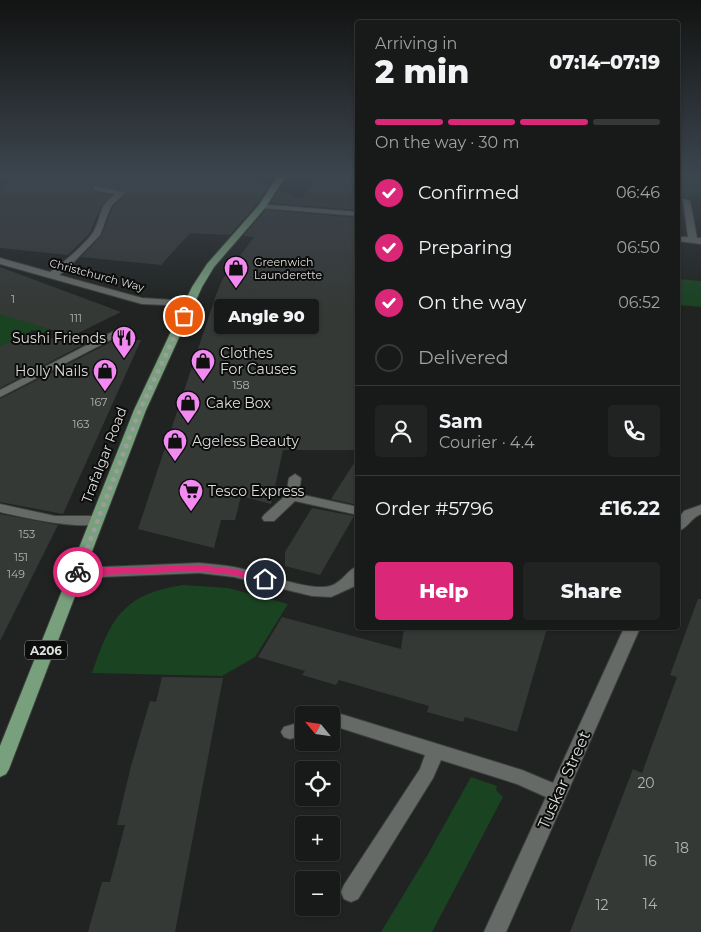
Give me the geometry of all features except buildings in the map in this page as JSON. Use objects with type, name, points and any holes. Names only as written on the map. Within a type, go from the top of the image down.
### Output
[{"type":"main road","name":"Trafalgar Road","points":[[0,769],[140,410],[189,304],[210,266],[249,220]]},
{"type":"street","points":[[51,276],[64,268],[97,233],[101,220]]},
{"type":"street","points":[[680,239],[697,240],[691,220]]},
{"type":"street","name":"Christchurch Way","points":[[0,261],[145,302],[189,304]]},
{"type":"street","points":[[0,394],[118,332]]},
{"type":"street","points":[[269,518],[292,496],[296,478]]},
{"type":"street","points":[[292,496],[355,510]]},
{"type":"street","points":[[0,508],[54,520],[97,520]]},
{"type":"street","points":[[680,525],[689,514],[701,509]]},
{"type":"street","points":[[77,572],[199,568],[234,572],[312,591],[332,592],[350,582],[355,575]]},
{"type":"street","name":"Tuskar Street","points":[[495,932],[631,630]]},
{"type":"street","points":[[340,721],[522,778],[558,794]]},
{"type":"street","points":[[351,892],[427,773],[436,751]]},
{"type":"green space","points":[[680,279],[701,281],[701,307],[680,305]]},
{"type":"green space","points":[[0,312],[50,329],[43,333],[33,330],[26,334],[34,337],[28,340],[18,337],[0,346]]},
{"type":"green space","points":[[183,585],[228,588],[288,604],[255,657],[222,676],[92,673],[105,638],[121,612],[146,595],[162,589]]},
{"type":"green space","points":[[471,777],[497,786],[496,790],[503,797],[432,932],[381,932],[427,856]]},
{"type":"way so far","points":[[78,572],[147,393],[184,316]]},
{"type":"place","name":"Greenwich Launderette","points":[[236,289]]},
{"type":"place","name":"Angle 90","points":[[184,316]]},
{"type":"place","name":"Sushi Friends","points":[[124,359]]},
{"type":"place","name":"Clothes For Causes","points":[[203,382]]},
{"type":"place","name":"Holly Nails","points":[[105,392]]},
{"type":"place","name":"Cake Box","points":[[188,424]]},
{"type":"place","name":"Ageless Beauty","points":[[175,462]]},
{"type":"place","name":"Tesco Express","points":[[191,512]]},
{"type":"route","points":[[78,572],[199,568],[234,572],[265,579]]}]
